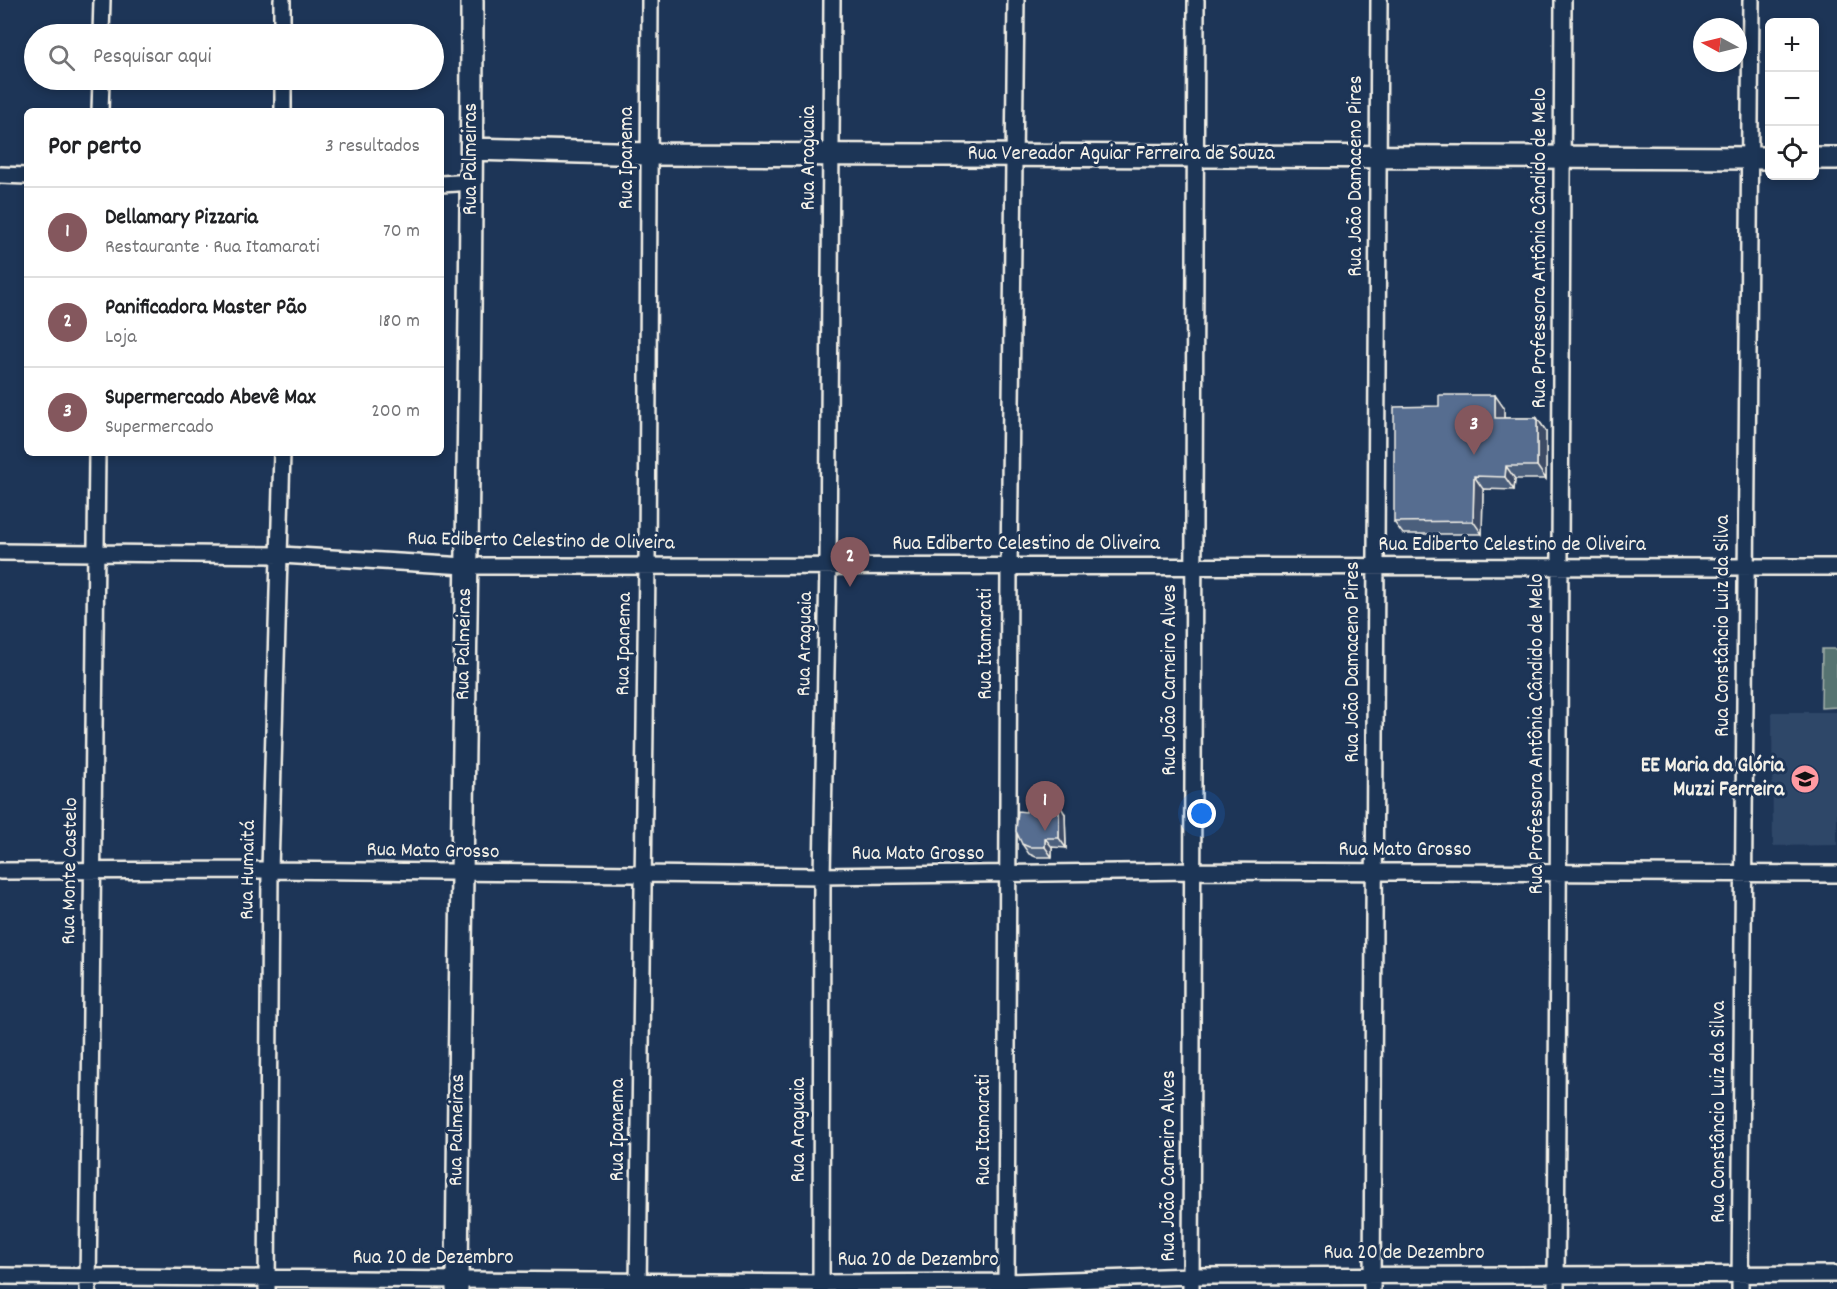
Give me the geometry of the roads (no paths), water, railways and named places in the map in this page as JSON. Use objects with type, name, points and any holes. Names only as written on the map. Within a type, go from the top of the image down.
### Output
[{"type":"street","points":[[101,24],[102,0]]},
{"type":"street","points":[[282,0],[282,24]]},
{"type":"street","name":"Rua Palmeiras","points":[[457,1284],[461,874],[473,182],[472,0]]},
{"type":"street","name":"Rua Ipanema","points":[[638,1285],[647,566],[650,0]]},
{"type":"street","name":"Rua Araguaia","points":[[821,1286],[822,876],[828,566],[832,0]]},
{"type":"street","name":"Rua Itamarati","points":[[1006,1285],[1008,566],[1016,155],[1016,0]]},
{"type":"street","name":"Rua João Carneiro Alves","points":[[1191,1283],[1196,0]]},
{"type":"street","name":"Rua João Damaceno Pires","points":[[1372,1282],[1379,0]]},
{"type":"street","name":"Rua Professora Antônia Cândido de Melo","points":[[1556,1282],[1563,0]]},
{"type":"street","name":"Rua Constâncio Luiz da Silva","points":[[1740,1281],[1746,567],[1760,158],[1751,0]]},
{"type":"street","points":[[100,108],[101,90]]},
{"type":"street","points":[[283,90],[284,108]]},
{"type":"street","name":"Rua Vereador Aguiar Ferreira de Souza","points":[[472,149],[649,154],[1760,158]]},
{"type":"street","points":[[1819,158],[1837,158]]},
{"type":"street","points":[[0,175],[24,176]]},
{"type":"street","points":[[444,184],[473,182]]},
{"type":"street","name":"Rua Monte Castelo","points":[[88,1283],[97,456]]},
{"type":"street","name":"Rua Humaitá","points":[[267,1285],[270,870],[282,456]]},
{"type":"street","name":"Rua Ediberto Celestino de Oliveira","points":[[0,552],[280,555],[466,566],[1837,567]]},
{"type":"street","name":"Rua Mato Grosso","points":[[0,872],[270,870],[642,876],[1006,875],[1192,871],[1837,874]]},
{"type":"street","name":"Rua 20 de Dezembro","points":[[0,1276],[88,1283],[821,1286],[1740,1281],[1837,1274]]},
{"type":"place","name":"Supermercado Abevê Max","points":[[1474,455]]},
{"type":"place","name":"Panificadora Master Pão","points":[[850,587]]},
{"type":"place","name":"EE Maria da Glória Muzzi Ferreira","points":[[1805,779]]},
{"type":"place","name":"Dellamary Pizzaria","points":[[1045,831]]}]
